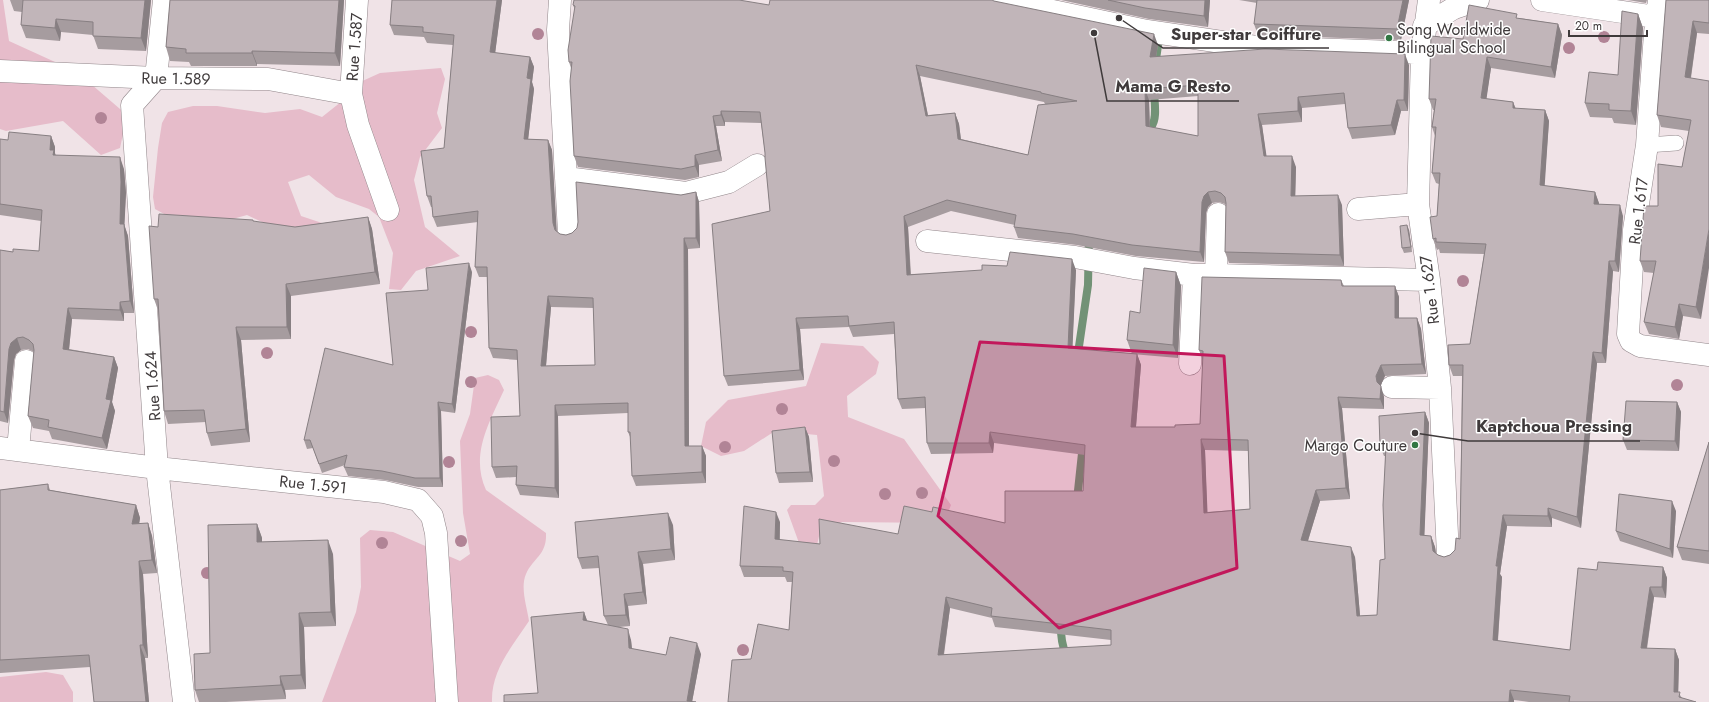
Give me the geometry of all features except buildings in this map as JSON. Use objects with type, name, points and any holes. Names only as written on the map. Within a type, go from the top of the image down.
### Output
[{"type":"street","points":[[156,78],[164,0]]},
{"type":"street","name":"Rue 1.587","points":[[357,0],[351,94],[358,125],[388,210]]},
{"type":"street","points":[[560,0],[558,30],[569,233]]},
{"type":"street","points":[[1001,0],[1147,31],[1256,47],[1422,53]]},
{"type":"street","name":"Rue 1.627","points":[[1429,0],[1424,26],[1422,53],[1418,204],[1429,280],[1440,388],[1448,555]]},
{"type":"street","points":[[1424,26],[1454,8],[1478,0]]},
{"type":"street","points":[[1542,0],[1657,9]]},
{"type":"street","name":"Rue 1.617","points":[[1657,9],[1647,145],[1634,230],[1628,334],[1631,341],[1640,346],[1709,355]]},
{"type":"street","name":"Rue 1.589","points":[[0,72],[156,78],[268,78],[351,94]]},
{"type":"street","name":"Rue 1.624","points":[[156,78],[132,105],[157,468],[184,702]]},
{"type":"street","points":[[566,178],[686,193],[729,182],[758,165]]},
{"type":"street","points":[[1358,209],[1418,204]]},
{"type":"street","points":[[1216,275],[1218,214]]},
{"type":"street","points":[[927,241],[1075,257],[1134,268],[1194,275],[1429,280]]},
{"type":"street","points":[[1190,364],[1194,275]]},
{"type":"street","points":[[9,449],[26,362]]},
{"type":"street","points":[[1392,387],[1440,388]]},
{"type":"street","name":"Rue 1.591","points":[[9,449],[157,468],[384,492],[418,500],[432,516],[436,533],[447,702]]},
{"type":"lane","points":[[1647,145],[1676,143]]},
{"type":"highlighted area","points":[[980,342],[1224,356],[1237,568],[1059,628],[938,516]]},
{"type":"shaded area","points":[[0,0],[3,0],[9,41],[77,72],[127,115],[120,148],[101,155],[63,121],[6,131],[0,129]]},
{"type":"shaded area","points":[[441,68],[445,79],[437,113],[442,128],[420,157],[414,180],[425,227],[460,256],[416,271],[401,290],[389,289],[393,253],[379,217],[369,209],[336,197],[309,175],[288,182],[301,216],[325,224],[279,230],[247,215],[211,225],[166,215],[155,209],[153,197],[158,148],[162,123],[168,112],[193,106],[217,106],[265,113],[300,109],[322,117],[351,94],[358,83],[380,73]]},
{"type":"shaded area","points":[[821,343],[863,346],[879,362],[876,374],[847,396],[848,417],[904,439],[951,505],[944,523],[842,522],[820,532],[817,545],[799,543],[787,510],[791,505],[815,505],[824,496],[817,435],[775,431],[744,451],[721,456],[701,446],[706,422],[728,400],[806,386]]},
{"type":"shaded area","points":[[488,375],[499,380],[504,390],[483,439],[480,464],[486,490],[546,533],[546,540],[542,551],[529,568],[524,579],[524,598],[529,621],[499,669],[495,680],[492,702],[322,702],[356,612],[361,587],[360,538],[370,530],[393,532],[460,561],[470,554],[463,513],[460,441],[470,414],[475,378]]},
{"type":"shaded area","points":[[46,672],[63,675],[73,692],[73,702],[0,702],[0,677]]},
{"type":"waterway","points":[[1155,37],[1159,39],[1155,66]]},
{"type":"waterway","points":[[1139,128],[1151,127],[1153,124],[1155,114],[1154,90]]},
{"type":"waterway","points":[[1077,360],[1088,285],[1089,236]]},
{"type":"waterway","points":[[1077,500],[1083,444]]},
{"type":"waterway","points":[[1060,624],[1066,658]]},
{"type":"place","name":"Super-star Coiffure","points":[[1119,18]]},
{"type":"place","name":"Mama G Resto","points":[[1094,33]]},
{"type":"place","name":"Song Worldwide Bilingual School","points":[[1389,38]]},
{"type":"place","name":"Kaptchoua Pressing","points":[[1415,433]]},
{"type":"place","name":"Margo Couture","points":[[1415,445]]}]
